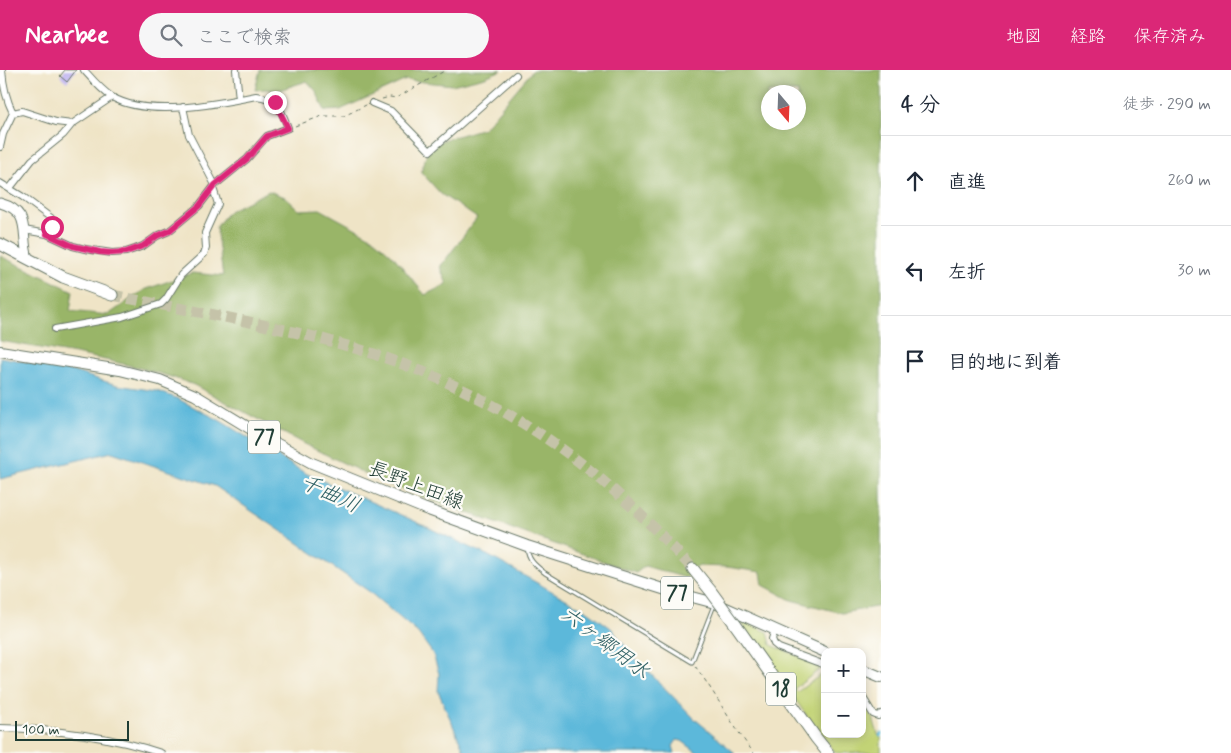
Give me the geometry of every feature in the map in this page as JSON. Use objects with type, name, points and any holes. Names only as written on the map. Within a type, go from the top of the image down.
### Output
[{"type":"highway","points":[[3,245],[63,277],[112,295]]},
{"type":"highway","name":"18","points":[[693,569],[828,753]]},
{"type":"main road","name":"長野上田線","points":[[0,351],[141,374],[169,383],[195,394],[312,463],[423,508],[527,546],[715,604],[821,650]]},
{"type":"main road","points":[[866,671],[881,678]]},
{"type":"street","points":[[2,70],[8,103],[14,113]]},
{"type":"street","points":[[24,230],[47,234],[73,246],[112,253],[126,252],[143,246],[157,236],[169,231],[199,206],[214,186],[247,159],[267,136],[288,128],[275,102],[266,97],[256,96],[182,107],[157,108],[128,103],[112,97],[84,70]]},
{"type":"street","points":[[236,70],[239,99]]},
{"type":"street","points":[[372,103],[391,111],[430,151],[516,75]]},
{"type":"street","points":[[10,188],[32,160],[63,135],[72,124],[112,97]]},
{"type":"street","points":[[55,329],[122,317],[164,302],[181,275],[205,251],[205,233],[218,204],[214,186],[189,135],[182,107]]},
{"type":"street","points":[[0,147],[3,134],[14,113],[22,111],[56,122],[72,124]]},
{"type":"street","points":[[0,183],[10,188],[51,218],[52,227],[47,234]]},
{"type":"street","points":[[0,203],[21,217],[24,224],[24,246],[28,258]]},
{"type":"street","points":[[3,245],[20,241],[24,230]]},
{"type":"street","points":[[775,630],[772,639],[779,648],[821,664]]},
{"type":"street","points":[[866,703],[873,714],[878,716],[881,714]]},
{"type":"street","points":[[0,728],[64,732],[115,741],[161,753]]},
{"type":"lane","points":[[527,546],[527,556],[532,563],[545,573],[692,662],[715,604]]},
{"type":"path","points":[[692,662],[738,733],[754,753]]},
{"type":"green space","points":[[260,70],[502,70],[485,77],[452,85],[406,80],[340,110],[325,111],[316,91],[307,81],[276,91],[266,89],[255,90]]},
{"type":"green space","points":[[533,70],[881,70],[881,606],[842,613],[791,600],[763,585],[761,572],[727,567],[697,566],[686,578],[645,566],[636,573],[387,484],[304,444],[194,385],[123,364],[0,341],[0,256],[73,291],[70,311],[108,315],[144,290],[192,273],[223,276],[216,227],[229,211],[269,191],[285,197],[299,210],[320,209],[373,238],[394,257],[425,295],[447,284],[440,267],[477,218],[441,194],[421,172],[430,144],[484,128]]},
{"type":"green space","points":[[739,620],[768,632],[771,645],[821,665],[821,668],[794,689],[797,692],[821,675],[821,735]]},
{"type":"green space","points":[[866,707],[873,718],[878,735],[881,737],[881,753],[836,753],[824,738],[866,738]]},
{"type":"water","points":[[0,357],[65,369],[117,385],[157,391],[176,398],[219,420],[305,473],[489,556],[589,612],[611,628],[633,656],[695,719],[735,753],[698,753],[682,741],[677,740],[673,746],[675,753],[465,753],[438,691],[439,674],[433,654],[418,633],[367,590],[215,486],[112,452],[0,479]]},
{"type":"building","points":[[65,70],[76,70],[67,82],[60,76]]},
{"type":"tunnel","points":[[112,295],[304,334],[379,356],[444,381],[498,408],[575,458],[630,505],[693,569]]},
{"type":"route","points":[[52,227],[47,234],[64,243],[85,249],[112,253],[126,252],[143,246],[157,236],[169,231],[199,206],[215,185],[247,159],[267,136],[288,128],[275,102]]},
{"type":"water label","name":"千曲川","points":[[330,494]]},
{"type":"water label","name":"六ヶ郷用水","points":[[605,643]]}]
